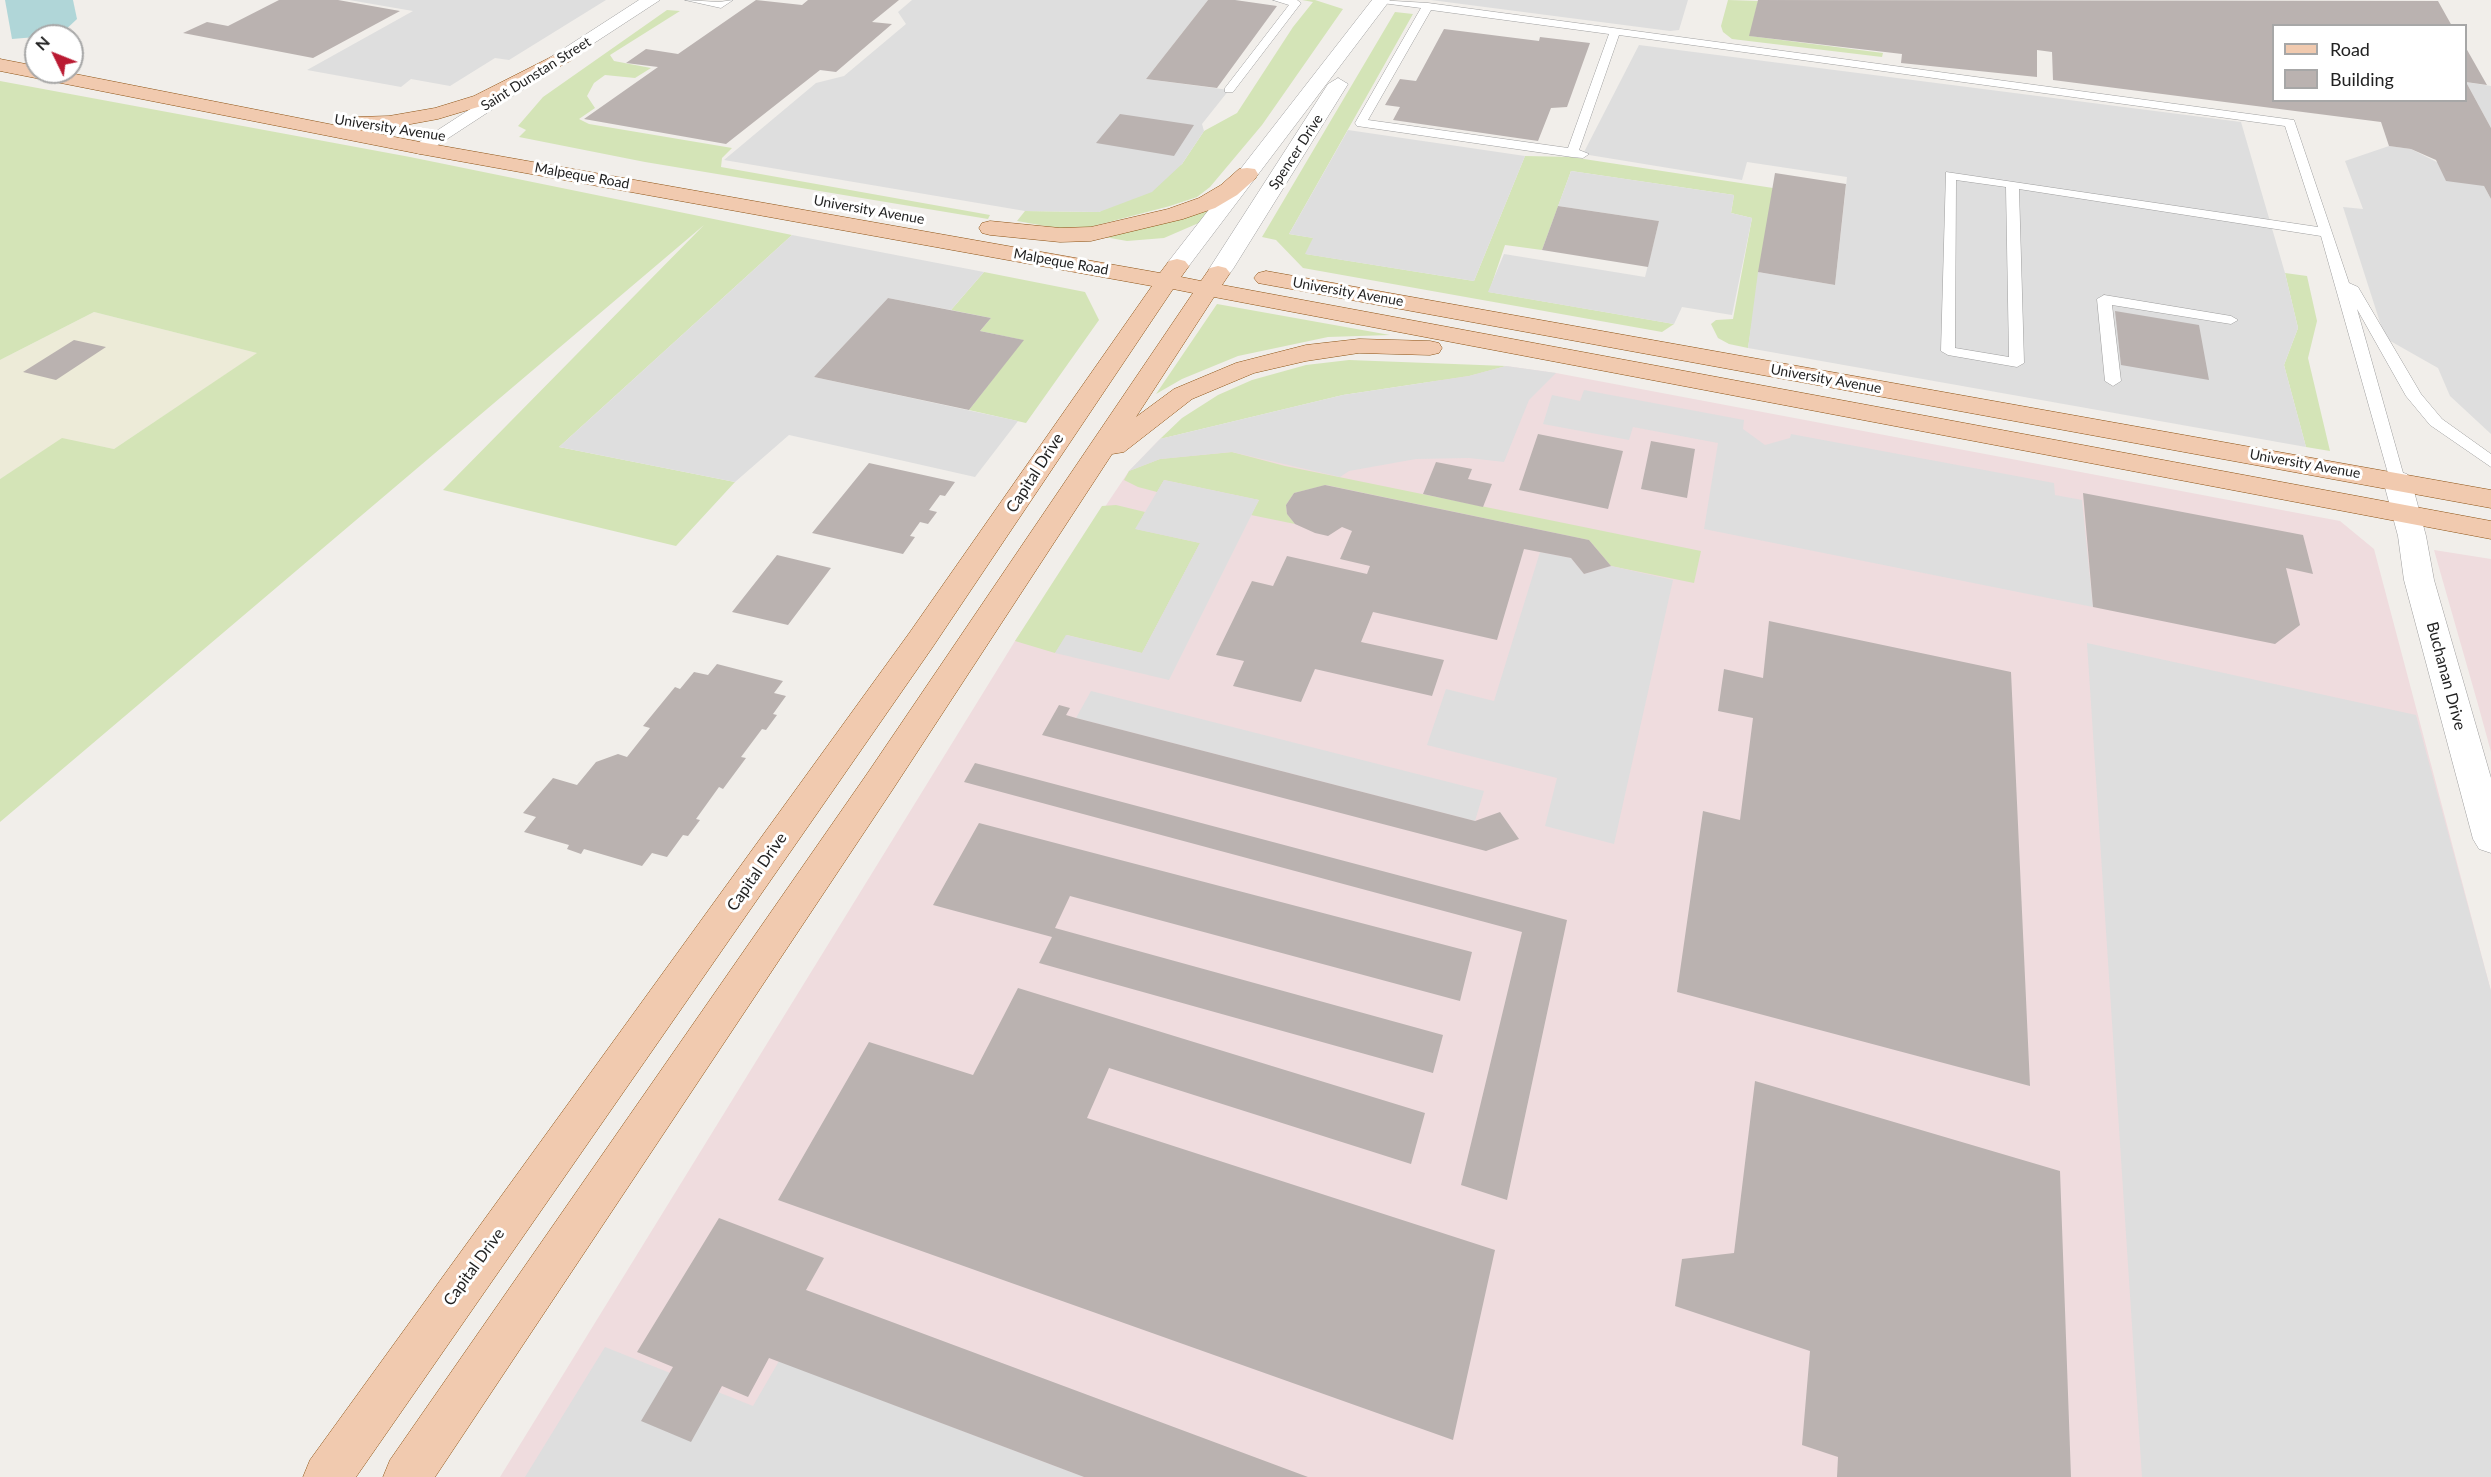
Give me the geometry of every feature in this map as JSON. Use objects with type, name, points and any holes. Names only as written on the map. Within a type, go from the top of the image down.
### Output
[{"type":"main road","points":[[356,123],[389,122],[438,113],[481,100],[565,56]]},
{"type":"main road","name":"Malpeque Road","points":[[0,65],[202,106],[429,142],[1173,272]]},
{"type":"main road","name":"University Avenue","points":[[202,106],[298,114],[356,123],[429,142],[944,222],[1173,272],[2397,480],[2491,499]]},
{"type":"main road","points":[[944,222],[1027,233],[1091,234],[1175,214],[1207,203],[1229,190],[1247,174]]},
{"type":"main road","name":"Capital Drive","points":[[327,1477],[960,584],[1173,272]]},
{"type":"main road","points":[[407,1477],[1094,462],[1215,279]]},
{"type":"main road","name":"University Avenue","points":[[1215,279],[1561,357],[2491,530]]},
{"type":"main road","points":[[1094,462],[1183,394],[1204,383],[1245,368],[1306,353],[1359,346],[1414,347],[1561,357]]},
{"type":"street","name":"Saint Dunstan Street","points":[[429,142],[651,0]]},
{"type":"street","name":"Spencer Drive","points":[[1173,272],[1379,3]]},
{"type":"street","name":"Spencer Drive","points":[[1215,279],[1321,114],[1353,57],[1379,3]]},
{"type":"street","name":"Buchanan Drive","points":[[2397,480],[2412,536],[2419,580],[2491,839]]},
{"type":"lane","points":[[690,0],[721,5],[729,0]]},
{"type":"lane","points":[[1229,90],[1296,3],[1278,0]]},
{"type":"lane","points":[[1379,3],[1428,6],[2290,123],[2324,232],[2337,264],[2397,480]]},
{"type":"lane","points":[[1428,6],[1361,123],[1577,153],[1615,31]]},
{"type":"lane","points":[[2012,184],[2017,363],[1948,351],[1950,175],[2012,184],[2324,232]]},
{"type":"lane","points":[[2337,264],[2414,396],[2436,422],[2491,462]]},
{"type":"lane","points":[[2113,381],[2104,299],[2231,320]]},
{"type":"shaded area","points":[[349,0],[606,0],[509,60],[495,58],[450,86],[411,79],[401,87],[307,70],[413,11]]},
{"type":"shaded area","points":[[912,0],[1208,0],[1146,79],[1229,90],[1202,124],[1204,131],[1182,164],[1152,192],[1099,212],[1025,211],[724,160],[816,83],[844,76],[906,24],[898,12]]},
{"type":"shaded area","points":[[1431,0],[1688,0],[1679,30],[1670,31]]},
{"type":"shaded area","points":[[1639,45],[2241,122],[2285,273],[2298,328],[2284,365],[2306,447],[1748,348],[1758,272],[1835,285],[1847,177],[1747,162],[1742,180],[1583,154]]},
{"type":"shaded area","points":[[2467,82],[2491,86],[2491,128],[2467,84]]},
{"type":"shaded area","points":[[1348,130],[1525,156],[1474,281],[1305,254],[1313,238],[1289,234]]},
{"type":"shaded area","points":[[2389,146],[2411,149],[2484,186],[2491,199],[2491,434],[2450,396],[2438,368],[2385,338],[2343,207],[2363,209],[2345,161]]},
{"type":"shaded area","points":[[1571,171],[1734,195],[1731,213],[1752,218],[1732,315],[1682,307],[1674,324],[1488,292],[1504,254],[1645,277],[1659,221],[1558,206]]},
{"type":"shaded area","points":[[792,235],[984,272],[951,310],[888,298],[814,377],[1018,421],[975,477],[789,435],[735,482],[559,447]]},
{"type":"shaded area","points":[[94,312],[258,353],[114,449],[62,439],[0,479],[0,360]]},
{"type":"shaded area","points":[[1506,366],[1556,373],[2340,521],[2374,549],[2491,991],[2491,1477],[500,1477],[1015,641],[1129,471],[1160,439]]},
{"type":"shaded area","points":[[1506,366],[1556,373],[1529,400],[1504,462],[1469,458],[1416,459],[1349,471],[1340,477],[1232,452],[1160,459],[1129,471],[1160,439],[1343,395],[1469,376]]},
{"type":"shaded area","points":[[1584,390],[1744,420],[1743,429],[1765,445],[1790,438],[1791,434],[2054,483],[2055,495],[2082,500],[2093,607],[1704,529],[1718,443],[1633,427],[1629,440],[1543,424],[1552,395],[1580,401]]},
{"type":"shaded area","points":[[1164,480],[1259,500],[1169,680],[1055,653],[1066,635],[1142,653],[1200,543],[1135,529]]},
{"type":"shaded area","points":[[2434,550],[2491,559],[2491,752],[2479,708]]},
{"type":"shaded area","points":[[1540,552],[1571,558],[1584,574],[1611,566],[1673,580],[1614,844],[1545,826],[1557,778],[1427,745],[1446,689],[1494,701]]},
{"type":"shaded area","points":[[2087,643],[2416,715],[2491,991],[2491,1477],[2142,1477]]},
{"type":"shaded area","points":[[1091,691],[1484,791],[1475,821],[1076,718]]},
{"type":"shaded area","points":[[605,1347],[753,1406],[779,1361],[1084,1477],[525,1477]]},
{"type":"green space","points":[[1302,0],[1315,0],[1343,9],[1262,125],[1210,187],[1197,197],[1170,206],[1086,228],[1062,229],[1017,221],[1025,211],[1099,212],[1182,164],[1204,131],[1237,113],[1293,27],[1313,2]]},
{"type":"green space","points":[[1728,0],[1758,1],[1750,36],[1883,53],[1882,57],[1732,39],[1723,32],[1721,26]]},
{"type":"green space","points":[[667,10],[680,11],[610,55],[614,61],[651,68],[635,78],[605,75],[594,83],[587,96],[595,108],[579,119],[589,124],[732,148],[722,158],[721,167],[990,215],[988,219],[645,162],[519,137],[526,130],[518,126],[543,97]]},
{"type":"green space","points":[[1395,12],[1413,14],[1289,234],[1314,238],[1306,254],[1474,281],[1525,156],[1571,157],[1773,188],[1748,348],[1729,344],[1718,338],[1711,324],[1716,320],[1733,319],[1752,218],[1731,213],[1734,195],[1571,171],[1542,250],[1505,245],[1489,292],[1674,324],[1662,332],[1303,268],[1276,240],[1262,237]]},
{"type":"green space","points":[[0,81],[410,157],[792,235],[559,447],[735,482],[676,546],[443,490],[704,225],[0,822],[0,479],[62,438],[114,449],[257,353],[94,312],[0,360]]},
{"type":"green space","points":[[1212,205],[1201,222],[1164,238],[1127,241],[1099,236]]},
{"type":"green space","points":[[984,272],[1085,292],[1099,320],[1026,423],[969,410],[1023,340],[980,331],[991,318],[951,310]]},
{"type":"green space","points":[[2285,273],[2307,276],[2317,321],[2308,358],[2330,451],[2306,447],[2284,365],[2298,328]]},
{"type":"green space","points":[[1217,304],[1390,335],[1328,337],[1238,356],[1182,379],[1156,394]]},
{"type":"green space","points":[[1349,360],[1506,366],[1469,376],[1343,395],[1160,439],[1182,418],[1218,395],[1252,380],[1306,365]]},
{"type":"green space","points":[[1232,452],[1285,466],[1701,551],[1694,583],[1611,566],[1589,540],[1326,485],[1294,493],[1286,505],[1287,514],[1295,524],[1251,515],[1259,500],[1164,480],[1157,492],[1124,480],[1129,471],[1160,459]]},
{"type":"green space","points":[[1116,505],[1145,512],[1136,529],[1200,543],[1142,653],[1067,635],[1055,653],[1015,641],[1102,506]]},
{"type":"water","points":[[5,0],[73,0],[77,19],[72,24],[24,24],[24,38],[12,39]]},
{"type":"building","points":[[279,0],[338,0],[400,11],[313,58],[183,33],[207,22],[228,26]]},
{"type":"building","points":[[756,0],[802,5],[808,0],[899,0],[872,22],[892,24],[836,72],[820,70],[726,144],[584,119],[658,67],[626,63],[646,49],[678,54]]},
{"type":"building","points":[[1208,0],[1235,0],[1277,6],[1217,88],[1146,79]]},
{"type":"building","points":[[1758,0],[2438,1],[2451,24],[2272,24],[2272,102],[2467,102],[2467,84],[2491,128],[2491,199],[2484,186],[2446,181],[2436,160],[2411,149],[2389,146],[2381,122],[2053,80],[2052,52],[2037,50],[2037,77],[1901,63],[1902,54],[1749,36]]},
{"type":"building","points":[[1444,29],[1539,41],[1540,37],[1590,43],[1567,107],[1551,108],[1538,141],[1393,120],[1400,107],[1385,105],[1400,79],[1416,81]]},
{"type":"building","points":[[2467,50],[2487,85],[2467,82]]},
{"type":"building","points":[[1120,114],[1194,125],[1174,156],[1096,143]]},
{"type":"building","points":[[1775,173],[1846,184],[1835,285],[1758,272]]},
{"type":"building","points":[[1558,206],[1659,221],[1648,267],[1542,250]]},
{"type":"building","points":[[888,298],[991,318],[980,331],[1024,340],[969,410],[814,377]]},
{"type":"building","points":[[2115,311],[2199,325],[2209,380],[2121,365]]},
{"type":"building","points":[[74,340],[106,347],[56,380],[23,372]]},
{"type":"building","points":[[1538,434],[1623,451],[1608,509],[1519,490]]},
{"type":"building","points":[[1651,441],[1695,449],[1687,498],[1641,489]]},
{"type":"building","points":[[1436,462],[1472,469],[1468,479],[1492,484],[1483,507],[1423,494]]},
{"type":"building","points":[[869,463],[955,482],[945,496],[940,495],[929,510],[937,512],[928,524],[920,522],[910,536],[915,537],[903,554],[812,533]]},
{"type":"building","points":[[1325,485],[1589,540],[1611,566],[1584,574],[1571,558],[1524,549],[1497,640],[1373,612],[1361,642],[1444,660],[1432,696],[1315,669],[1301,702],[1233,686],[1244,661],[1216,655],[1252,581],[1273,586],[1287,556],[1367,574],[1370,566],[1340,559],[1352,531],[1342,527],[1328,536],[1315,533],[1295,524],[1287,514],[1286,505],[1294,493]]},
{"type":"building","points":[[2083,493],[2303,535],[2313,574],[2286,568],[2300,625],[2275,644],[2093,607]]},
{"type":"building","points":[[777,555],[831,568],[788,625],[732,612]]},
{"type":"building","points":[[1769,621],[2011,672],[2030,1086],[1677,992],[1703,811],[1740,820],[1753,718],[1718,711],[1724,669],[1763,678]]},
{"type":"building","points":[[717,664],[783,681],[774,693],[786,696],[773,714],[777,715],[766,730],[762,729],[741,757],[746,758],[723,789],[719,787],[696,819],[700,820],[688,836],[683,835],[667,857],[652,853],[642,866],[584,849],[581,854],[567,849],[569,845],[524,832],[536,817],[523,813],[553,778],[577,785],[596,762],[618,754],[627,757],[650,728],[643,726],[675,687],[680,689],[694,672],[708,675]]},
{"type":"building","points":[[1059,705],[1070,708],[1066,715],[1076,718],[1475,821],[1500,812],[1519,839],[1486,851],[1042,735]]},
{"type":"building","points":[[975,763],[1567,920],[1507,1200],[1461,1185],[1522,932],[964,782]]},
{"type":"building","points":[[979,823],[1472,952],[1460,1001],[1070,896],[1055,928],[1443,1035],[1433,1073],[1039,963],[1052,937],[933,905]]},
{"type":"building","points":[[1018,988],[1425,1113],[1411,1164],[1109,1068],[1087,1118],[1495,1250],[1453,1440],[778,1200],[869,1042],[973,1075]]},
{"type":"building","points":[[1755,1081],[2060,1171],[2071,1477],[1837,1477],[1838,1457],[1802,1445],[1810,1351],[1675,1306],[1682,1259],[1734,1253]]},
{"type":"building","points":[[719,1218],[824,1258],[806,1290],[1308,1477],[1084,1477],[769,1358],[748,1397],[722,1386],[691,1442],[641,1421],[673,1367],[637,1352]]}]
